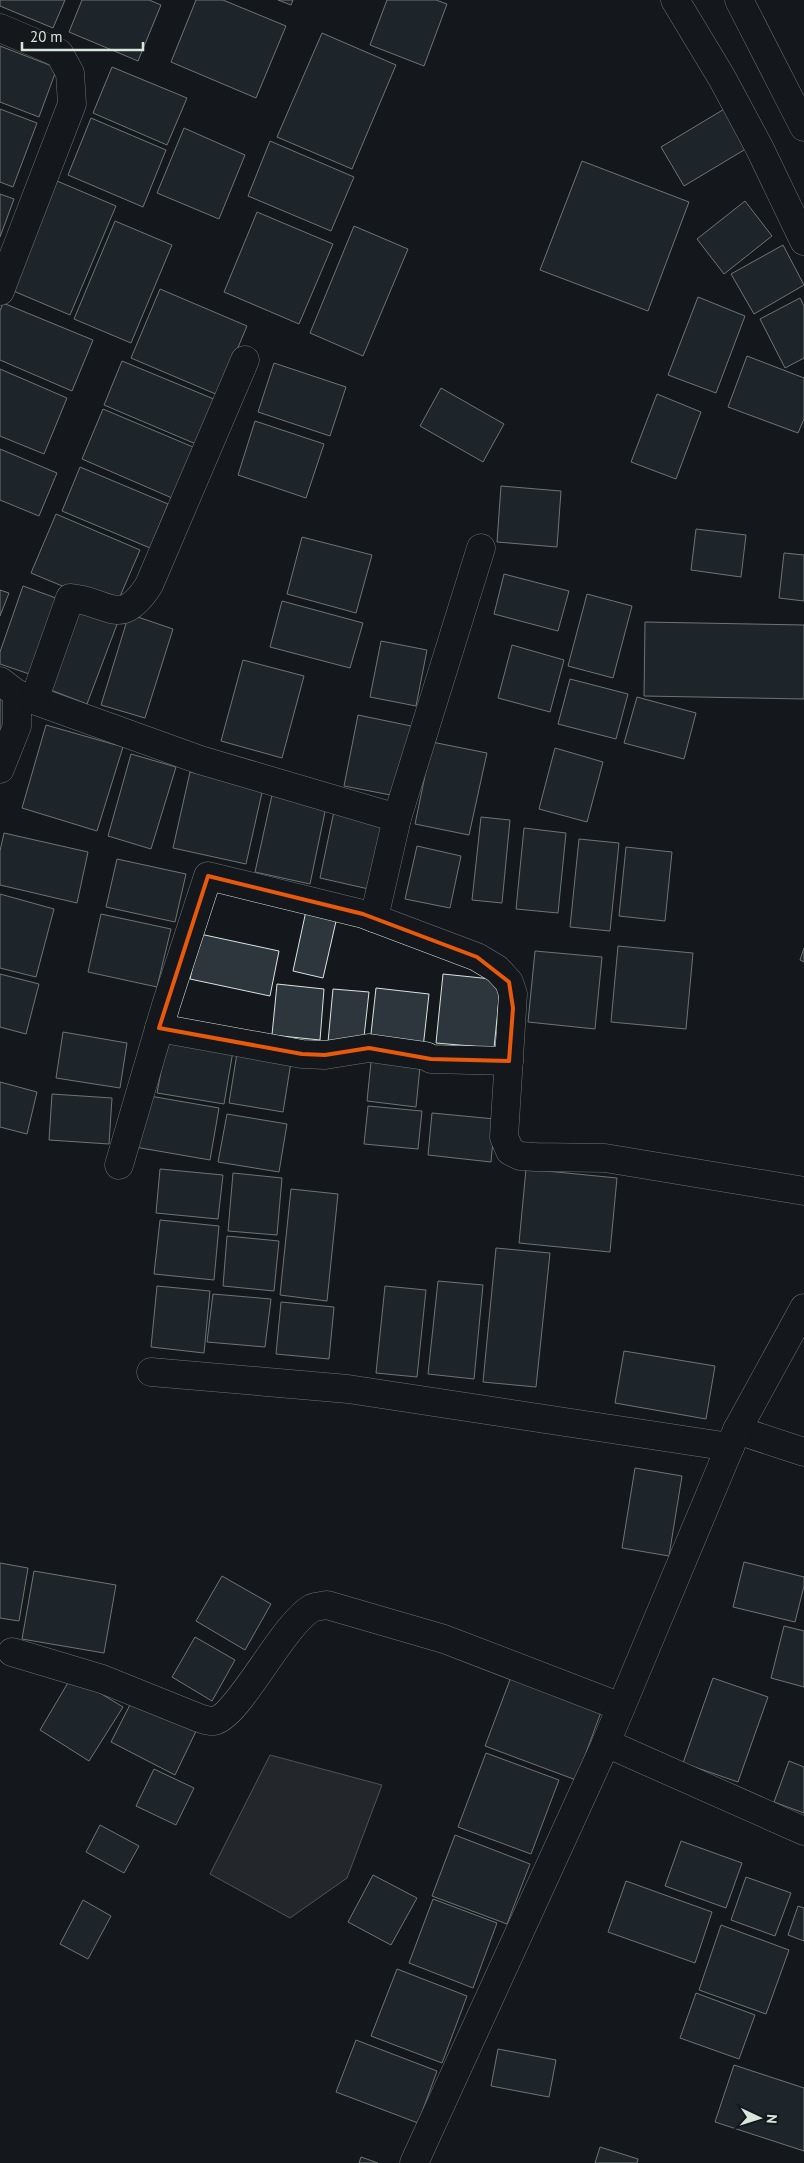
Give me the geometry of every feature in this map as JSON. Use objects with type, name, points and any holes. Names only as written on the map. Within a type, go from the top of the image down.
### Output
[{"type":"street","points":[[675,0],[722,78],[760,149],[804,241]]},
{"type":"street","points":[[739,0],[804,127]]},
{"type":"street","points":[[0,28],[59,53],[70,73],[72,104],[0,291]]},
{"type":"street","points":[[0,769],[17,726],[17,692],[70,598],[83,599],[118,611],[131,607],[140,600],[149,585],[245,360]]},
{"type":"street","points":[[374,918],[397,818],[482,548]]},
{"type":"street","points":[[17,692],[200,760],[397,818]]},
{"type":"street","points":[[119,1165],[159,1028],[208,876],[374,918],[477,957],[497,969],[510,982],[513,994],[504,1137],[510,1151],[520,1156],[605,1158],[804,1191]]},
{"type":"street","points":[[159,1028],[302,1054],[324,1055],[369,1048],[426,1056],[431,1059],[509,1061]]},
{"type":"street","points":[[414,2163],[606,1743],[733,1439],[804,1308]]},
{"type":"street","points":[[151,1372],[348,1389],[733,1439],[804,1452]]},
{"type":"street","points":[[12,1652],[102,1679],[199,1718],[214,1721],[222,1717],[238,1702],[267,1660],[303,1615],[314,1607],[327,1605],[444,1639],[621,1707]]},
{"type":"street","points":[[606,1743],[804,1831]]},
{"type":"highlighted area","points":[[208,876],[363,914],[477,957],[509,982],[513,1008],[509,1061],[431,1059],[369,1048],[325,1055],[302,1054],[159,1028]]},
{"type":"shaded area","points":[[270,1755],[382,1785],[347,1878],[290,1918],[210,1874]]},
{"type":"building","points":[[0,0],[65,0],[53,28],[0,6]]},
{"type":"building","points":[[82,0],[149,0],[161,5],[138,61],[69,32]]},
{"type":"building","points":[[196,0],[223,0],[286,26],[256,98],[171,62]]},
{"type":"building","points":[[278,0],[293,0],[291,5]]},
{"type":"building","points":[[387,0],[436,0],[447,4],[424,66],[370,45]]},
{"type":"building","points":[[322,33],[396,65],[352,169],[277,137]]},
{"type":"building","points":[[0,46],[57,68],[39,117],[0,102]]},
{"type":"building","points":[[112,67],[187,98],[167,145],[93,113]]},
{"type":"building","points":[[726,108],[749,147],[684,186],[661,147]]},
{"type":"building","points":[[0,109],[37,123],[13,187],[0,182]]},
{"type":"building","points":[[91,118],[166,150],[143,207],[68,175]]},
{"type":"building","points":[[184,128],[245,155],[219,219],[157,193]]},
{"type":"building","points":[[270,141],[354,177],[331,231],[248,196]]},
{"type":"building","points":[[582,161],[689,202],[648,311],[540,270]]},
{"type":"building","points":[[57,181],[116,206],[70,315],[11,290]]},
{"type":"building","points":[[0,194],[14,199],[0,237]]},
{"type":"building","points":[[745,201],[772,236],[724,274],[697,239]]},
{"type":"building","points":[[257,212],[333,244],[299,324],[224,292]]},
{"type":"building","points":[[115,221],[172,245],[131,343],[74,319]]},
{"type":"building","points":[[354,226],[408,249],[363,356],[310,333]]},
{"type":"building","points":[[783,245],[804,285],[754,314],[731,274]]},
{"type":"building","points":[[160,289],[247,326],[218,395],[131,358]]},
{"type":"building","points":[[698,297],[745,316],[716,393],[668,375]]},
{"type":"building","points":[[800,298],[804,306],[804,358],[785,368],[760,319]]},
{"type":"building","points":[[3,303],[93,340],[72,391],[0,360],[0,311]]},
{"type":"building","points":[[747,356],[804,378],[804,419],[798,433],[728,407]]},
{"type":"building","points":[[122,361],[221,402],[203,447],[104,405]]},
{"type":"building","points":[[274,363],[346,387],[330,436],[258,412]]},
{"type":"building","points":[[0,369],[67,398],[44,454],[0,436]]},
{"type":"building","points":[[441,388],[504,424],[483,462],[420,426]]},
{"type":"building","points":[[657,394],[701,412],[676,479],[631,462]]},
{"type":"building","points":[[103,409],[193,447],[172,498],[82,459]]},
{"type":"building","points":[[255,421],[324,444],[306,498],[238,475]]},
{"type":"building","points":[[0,449],[57,473],[39,516],[0,500]]},
{"type":"building","points":[[80,467],[168,504],[150,548],[62,511]]},
{"type":"building","points":[[501,486],[561,491],[557,547],[497,542]]},
{"type":"building","points":[[56,514],[140,550],[115,608],[31,573]]},
{"type":"building","points":[[696,529],[746,535],[741,577],[691,570]]},
{"type":"building","points":[[302,537],[372,555],[356,613],[287,594]]},
{"type":"building","points":[[784,553],[804,555],[804,601],[779,598]]},
{"type":"building","points":[[504,574],[569,591],[558,631],[494,614]]},
{"type":"building","points":[[23,586],[67,602],[41,678],[0,664],[0,652]]},
{"type":"building","points":[[0,590],[9,593],[0,616]]},
{"type":"building","points":[[587,594],[632,606],[613,678],[568,666]]},
{"type":"building","points":[[282,601],[363,623],[350,668],[270,647]]},
{"type":"building","points":[[75,602],[119,619],[87,704],[43,687]]},
{"type":"building","points":[[129,614],[173,629],[145,718],[101,705]]},
{"type":"building","points":[[645,622],[804,625],[804,699],[644,696]]},
{"type":"building","points":[[381,641],[427,650],[416,706],[370,697]]},
{"type":"building","points":[[512,645],[564,660],[550,712],[498,698]]},
{"type":"building","points":[[243,660],[304,676],[282,758],[221,741]]},
{"type":"building","points":[[570,679],[628,694],[616,739],[558,724]]},
{"type":"building","points":[[0,697],[14,702],[0,734]]},
{"type":"building","points":[[637,697],[696,713],[684,759],[624,743]]},
{"type":"building","points":[[358,715],[416,727],[401,797],[344,786]]},
{"type":"building","points":[[46,725],[123,747],[97,831],[22,808]]},
{"type":"building","points":[[432,742],[487,753],[469,835],[415,824]]},
{"type":"building","points":[[555,748],[603,762],[587,822],[539,809]]},
{"type":"building","points":[[131,754],[176,767],[151,849],[108,836]]},
{"type":"building","points":[[190,772],[263,788],[246,864],[173,848]]},
{"type":"building","points":[[272,795],[326,807],[310,884],[255,872]]},
{"type":"building","points":[[334,811],[388,823],[373,890],[320,878]]},
{"type":"building","points":[[481,817],[510,820],[502,903],[472,900]]},
{"type":"building","points":[[524,828],[566,833],[558,913],[516,909]]},
{"type":"building","points":[[4,833],[88,852],[77,903],[0,885],[0,851]]},
{"type":"building","points":[[579,839],[619,843],[610,931],[570,927]]},
{"type":"building","points":[[417,846],[461,856],[450,908],[405,899]]},
{"type":"building","points":[[626,847],[672,852],[665,921],[619,916]]},
{"type":"building","points":[[117,859],[186,874],[175,922],[106,907]]},
{"type":"building","points":[[0,894],[54,909],[36,977],[0,968]]},
{"type":"building","points":[[306,911],[337,917],[323,978],[293,971]]},
{"type":"building","points":[[101,914],[171,929],[157,987],[88,972]]},
{"type":"building","points":[[200,934],[279,951],[270,996],[190,979]]},
{"type":"building","points":[[618,946],[693,953],[686,1029],[611,1022]]},
{"type":"building","points":[[804,948],[804,962],[800,960]]},
{"type":"building","points":[[535,951],[602,957],[595,1029],[528,1022]]},
{"type":"building","points":[[0,974],[39,984],[26,1034],[0,1027]]},
{"type":"building","points":[[443,974],[501,980],[494,1048],[436,1043]]},
{"type":"building","points":[[277,984],[324,989],[320,1040],[272,1035]]},
{"type":"building","points":[[376,988],[429,994],[423,1048],[370,1043]]},
{"type":"building","points":[[333,989],[369,992],[363,1046],[328,1042]]},
{"type":"building","points":[[63,1032],[127,1043],[120,1088],[56,1078]]},
{"type":"building","points":[[167,1040],[233,1051],[224,1104],[157,1093]]},
{"type":"building","points":[[238,1047],[292,1056],[283,1112],[229,1103]]},
{"type":"building","points":[[372,1052],[421,1057],[416,1107],[367,1101]]},
{"type":"building","points":[[0,1082],[37,1092],[27,1134],[0,1127]]},
{"type":"building","points":[[52,1094],[112,1098],[109,1144],[49,1140]]},
{"type":"building","points":[[144,1095],[219,1108],[210,1160],[135,1147]]},
{"type":"building","points":[[368,1106],[422,1111],[418,1149],[364,1144]]},
{"type":"building","points":[[432,1113],[495,1119],[491,1162],[428,1155]]},
{"type":"building","points":[[227,1114],[287,1124],[279,1172],[218,1162]]},
{"type":"building","points":[[160,1169],[223,1175],[218,1219],[156,1213]]},
{"type":"building","points":[[526,1169],[617,1178],[610,1252],[519,1243]]},
{"type":"building","points":[[233,1173],[282,1178],[277,1235],[228,1231]]},
{"type":"building","points":[[291,1189],[338,1194],[327,1301],[280,1295]]},
{"type":"building","points":[[160,1220],[219,1226],[214,1280],[154,1274]]},
{"type":"building","points":[[227,1236],[279,1241],[274,1291],[223,1286]]},
{"type":"building","points":[[496,1248],[550,1253],[536,1387],[483,1382]]},
{"type":"building","points":[[438,1281],[483,1285],[474,1379],[428,1374]]},
{"type":"building","points":[[157,1286],[210,1291],[204,1353],[151,1347]]},
{"type":"building","points":[[385,1286],[426,1290],[417,1377],[376,1373]]},
{"type":"building","points":[[213,1294],[271,1299],[265,1347],[207,1342]]},
{"type":"building","points":[[281,1302],[334,1307],[329,1359],[276,1354]]},
{"type":"building","points":[[624,1351],[715,1366],[706,1419],[615,1403]]},
{"type":"building","points":[[635,1468],[682,1476],[669,1556],[622,1548]]},
{"type":"building","points":[[744,1562],[804,1577],[804,1586],[795,1622],[733,1607]]},
{"type":"building","points":[[0,1563],[28,1568],[19,1621],[0,1618]]},
{"type":"building","points":[[34,1571],[116,1585],[104,1653],[22,1639]]},
{"type":"building","points":[[222,1576],[271,1604],[245,1650],[196,1621]]},
{"type":"building","points":[[784,1626],[804,1631],[804,1687],[771,1678]]},
{"type":"building","points":[[195,1637],[235,1660],[212,1701],[172,1677]]},
{"type":"building","points":[[72,1676],[123,1707],[89,1761],[40,1730]]},
{"type":"building","points":[[511,1677],[601,1712],[576,1780],[485,1746]]},
{"type":"building","points":[[713,1678],[768,1697],[738,1782],[683,1763]]},
{"type":"building","points":[[135,1695],[198,1727],[175,1775],[111,1742]]},
{"type":"building","points":[[486,1753],[559,1780],[531,1854],[458,1827]]},
{"type":"building","points":[[789,1761],[804,1767],[804,1813],[774,1802]]},
{"type":"building","points":[[154,1769],[194,1788],[176,1825],[136,1806]]},
{"type":"building","points":[[100,1825],[139,1846],[124,1873],[86,1852]]},
{"type":"building","points":[[455,1835],[530,1864],[507,1924],[432,1896]]},
{"type":"building","points":[[681,1841],[742,1863],[726,1908],[665,1886]]},
{"type":"building","points":[[373,1875],[417,1898],[391,1945],[348,1922]]},
{"type":"building","points":[[746,1877],[791,1893],[775,1936],[731,1920]]},
{"type":"building","points":[[626,1881],[712,1912],[695,1963],[608,1932]]},
{"type":"building","points":[[433,1899],[497,1923],[473,1988],[409,1963]]},
{"type":"building","points":[[83,1900],[111,1916],[88,1959],[60,1944]]},
{"type":"building","points":[[798,1906],[804,1908],[804,1941],[788,1935]]},
{"type":"building","points":[[721,1925],[789,1950],[766,2014],[699,1990]]},
{"type":"building","points":[[397,1969],[467,1996],[442,2063],[371,2036]]},
{"type":"building","points":[[696,1993],[755,2015],[739,2059],[680,2038]]},
{"type":"building","points":[[356,2040],[437,2071],[418,2123],[336,2092]]},
{"type":"building","points":[[498,2049],[556,2060],[549,2097],[491,2086]]},
{"type":"building","points":[[734,2065],[804,2088],[804,2151],[715,2122]]},
{"type":"building","points":[[600,2147],[638,2159],[637,2163],[595,2163]]},
{"type":"building","points":[[361,2157],[378,2163],[359,2163]]}]
